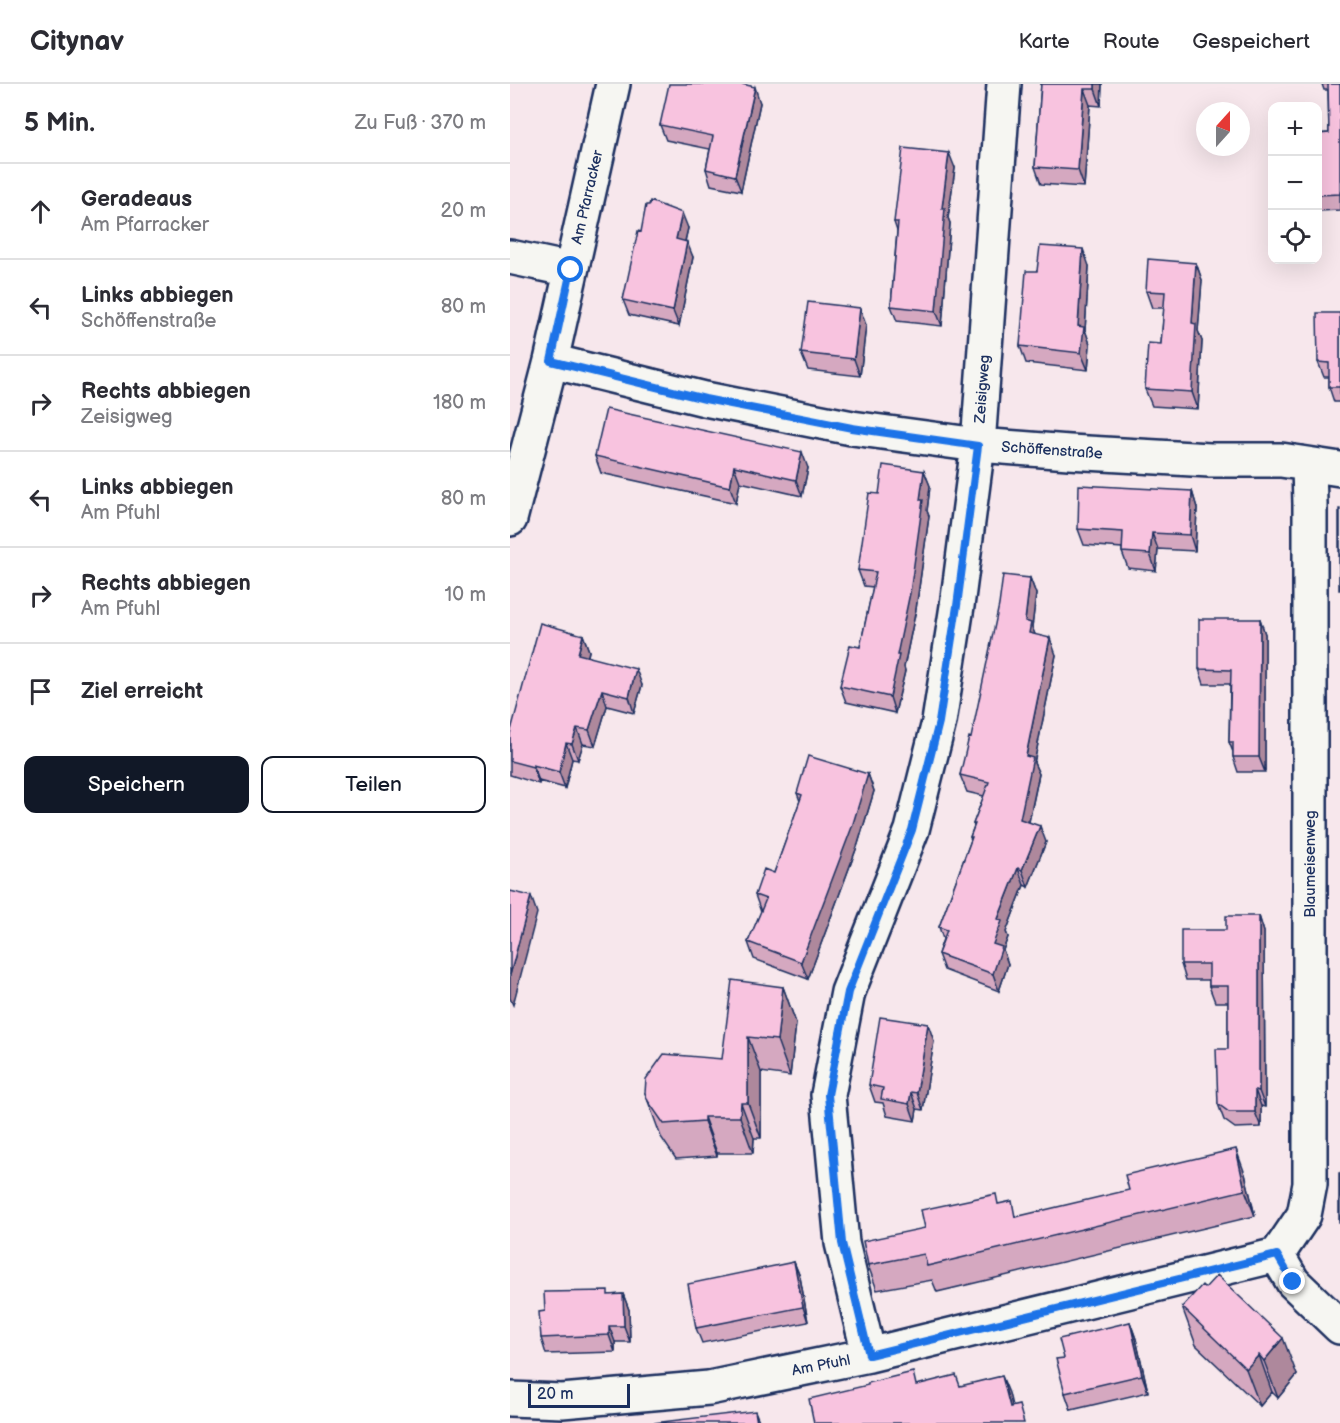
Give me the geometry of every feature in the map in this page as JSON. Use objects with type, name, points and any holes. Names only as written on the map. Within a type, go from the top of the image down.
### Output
[{"type":"street","name":"Am Pfarracker","points":[[510,519],[551,361],[613,84]]},
{"type":"street","name":"Zeisigweg","points":[[869,1355],[842,1243],[828,1095],[848,992],[912,830],[939,722],[978,446],[1004,84]]},
{"type":"street","points":[[510,257],[571,270]]},
{"type":"street","name":"Schöffenstraße","points":[[551,361],[705,399],[852,428],[978,446],[1210,460],[1281,460],[1324,467]]},
{"type":"street","name":"Blaumeisenweg","points":[[1277,1255],[1304,1215],[1310,1184],[1324,467]]},
{"type":"street","points":[[1277,1255],[1293,1282],[1340,1327]]},
{"type":"street","name":"Am Pfuhl","points":[[510,1399],[562,1401],[709,1388],[869,1355],[1277,1255]]},
{"type":"building","points":[[669,84],[742,84],[755,87],[735,176],[706,169],[713,136],[660,125]]},
{"type":"building","points":[[1041,84],[1095,84],[1095,89],[1084,89],[1078,170],[1035,167]]},
{"type":"building","points":[[1328,84],[1340,84],[1340,194],[1322,195],[1322,134],[1329,133]]},
{"type":"building","points":[[903,148],[949,153],[942,208],[945,208],[936,311],[891,306],[898,222],[894,222]]},
{"type":"building","points":[[650,201],[682,213],[676,239],[687,242],[673,311],[623,300],[638,231],[641,232],[646,205],[649,205]]},
{"type":"building","points":[[1040,246],[1083,249],[1078,326],[1084,327],[1081,353],[1020,346],[1026,271],[1037,271]]},
{"type":"building","points":[[1148,259],[1196,263],[1192,323],[1196,324],[1192,392],[1145,389],[1148,343],[1161,344],[1165,292],[1146,291]]},
{"type":"building","points":[[808,302],[860,308],[854,359],[801,353]]},
{"type":"building","points":[[1317,313],[1340,313],[1340,387],[1329,387],[1329,363],[1318,362]]},
{"type":"building","points":[[606,409],[802,452],[796,480],[734,466],[730,487],[595,456]]},
{"type":"building","points":[[883,465],[924,471],[920,500],[923,500],[910,593],[890,697],[840,686],[850,645],[860,647],[876,572],[858,570],[869,493],[879,494]]},
{"type":"building","points":[[1079,485],[1192,491],[1190,535],[1152,533],[1150,554],[1122,552],[1123,532],[1078,529]]},
{"type":"building","points":[[1340,509],[1340,590],[1339,590]]},
{"type":"building","points":[[1003,575],[1030,578],[1025,621],[1031,623],[1029,633],[1050,638],[1026,756],[1033,758],[1020,819],[1040,826],[1022,870],[1018,868],[998,919],[1002,921],[993,944],[1002,947],[993,974],[938,954],[947,930],[939,927],[972,837],[970,837],[975,824],[973,824],[989,782],[960,775],[969,737],[971,738],[999,605]]},
{"type":"building","points":[[1199,619],[1260,619],[1259,757],[1233,757],[1233,742],[1229,742],[1231,670],[1199,669]]},
{"type":"building","points":[[540,623],[583,635],[578,654],[636,669],[629,697],[602,690],[589,730],[577,728],[572,744],[566,743],[559,772],[510,761],[510,734]]},
{"type":"building","points":[[808,756],[868,774],[852,827],[801,962],[748,942],[766,899],[755,895],[764,869],[774,873],[802,795],[797,793]]},
{"type":"building","points":[[510,891],[531,896],[510,975]]},
{"type":"building","points":[[1226,916],[1259,916],[1259,1091],[1255,1090],[1255,1112],[1229,1112],[1218,1104],[1216,1049],[1228,1049],[1228,986],[1209,986],[1209,964],[1181,964],[1181,930],[1226,930]]},
{"type":"building","points":[[732,980],[783,987],[777,1040],[748,1037],[748,1103],[741,1103],[740,1117],[704,1117],[704,1121],[664,1124],[648,1101],[645,1093],[646,1079],[664,1054],[722,1059]]},
{"type":"building","points":[[880,1017],[928,1024],[917,1093],[911,1092],[909,1104],[881,1099],[883,1088],[869,1085]]},
{"type":"building","points":[[1236,1149],[1245,1190],[927,1266],[924,1254],[868,1265],[863,1241],[925,1228],[921,1210],[996,1194],[998,1204],[1012,1201],[1015,1217],[1129,1190],[1125,1175]]},
{"type":"building","points":[[1340,1173],[1340,1223],[1339,1223]]},
{"type":"building","points":[[794,1262],[803,1307],[696,1328],[688,1284]]},
{"type":"building","points":[[1217,1275],[1283,1338],[1264,1361],[1259,1355],[1246,1369],[1182,1307],[1202,1285],[1205,1288]]},
{"type":"building","points":[[608,1291],[608,1295],[623,1294],[624,1326],[609,1326],[609,1335],[541,1338],[539,1312],[545,1311],[544,1292]]},
{"type":"building","points":[[1130,1322],[1142,1375],[1065,1393],[1056,1359],[1064,1358],[1059,1339]]},
{"type":"building","points":[[913,1372],[916,1385],[956,1375],[960,1386],[1002,1376],[1010,1407],[1019,1405],[1024,1423],[814,1423],[809,1399]]},
{"type":"building","points":[[755,1411],[757,1423],[653,1423]]},
{"type":"route","points":[[571,270],[551,361],[705,399],[852,428],[978,446],[939,722],[912,830],[848,992],[828,1095],[842,1243],[869,1355],[1277,1255],[1293,1282]]}]
